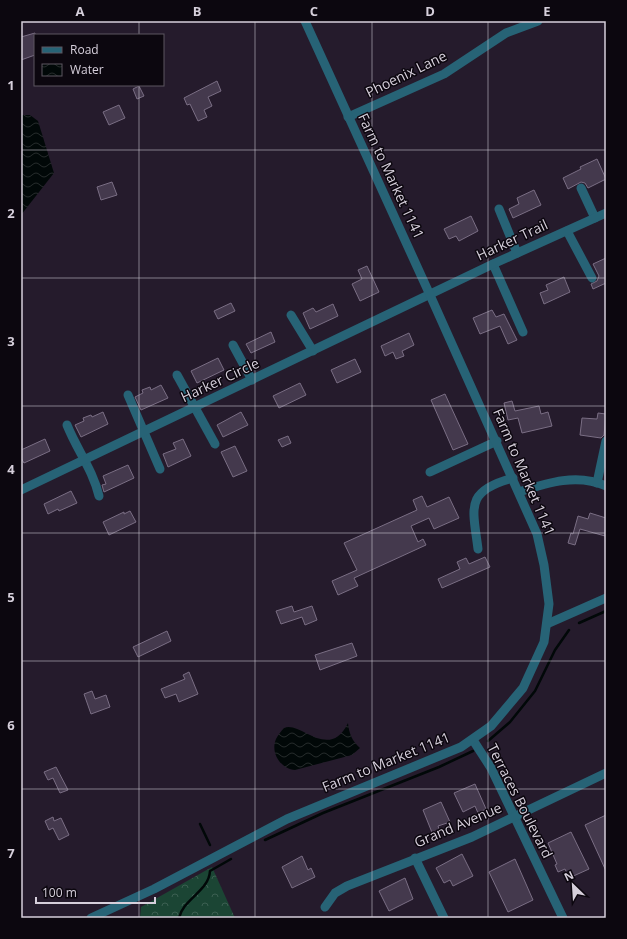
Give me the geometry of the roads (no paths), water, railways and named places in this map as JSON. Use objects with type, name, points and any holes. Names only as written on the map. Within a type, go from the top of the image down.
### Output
[{"type":"street","name":"Farm to Market 1141","points":[[91,918],[154,889],[287,819],[320,804],[433,760],[473,740],[491,726],[523,688],[544,642],[550,604],[544,565],[537,534],[430,294],[304,21]]},
{"type":"street","name":"Phoenix Lane","points":[[348,118],[444,74],[506,33],[538,21]]},
{"type":"street","points":[[581,188],[595,218]]},
{"type":"street","points":[[498,208],[517,253]]},
{"type":"street","name":"Harker Trail","points":[[430,294],[606,213]]},
{"type":"street","points":[[567,231],[592,278]]},
{"type":"street","points":[[493,264],[523,332]]},
{"type":"street","name":"Harker Circle","points":[[22,488],[145,431],[430,294]]},
{"type":"street","points":[[291,315],[313,351]]},
{"type":"street","points":[[233,346],[252,380]]},
{"type":"street","points":[[177,375],[215,444]]},
{"type":"street","points":[[128,395],[145,431],[149,446],[160,469]]},
{"type":"street","points":[[67,425],[78,450],[85,459],[95,480],[99,496]]},
{"type":"street","points":[[519,492],[554,481],[604,484],[606,441]]},
{"type":"street","points":[[430,472],[497,442]]},
{"type":"street","points":[[478,550],[473,508],[478,496],[486,489],[500,482],[513,478]]},
{"type":"street","points":[[547,624],[606,598]]},
{"type":"street","name":"Terraces Boulevard","points":[[473,740],[491,768],[563,918]]},
{"type":"street","name":"Grand Avenue","points":[[324,907],[335,893],[347,886],[472,836],[606,774]]},
{"type":"street","points":[[415,858],[444,918]]},
{"type":"water","points":[[21,115],[30,115],[38,121],[54,173],[21,215]]},
{"type":"water","points":[[348,723],[351,737],[360,748],[352,755],[295,770],[285,767],[276,755],[274,750],[276,739],[284,728],[291,727],[298,729],[324,740],[332,739],[340,734]]},
{"type":"waterway","points":[[579,623],[606,611]]},
{"type":"waterway","points":[[488,741],[510,722],[535,691],[555,650],[569,630]]},
{"type":"waterway","points":[[265,840],[323,813],[439,767],[473,751]]},
{"type":"waterway","points":[[200,824],[210,845]]},
{"type":"waterway","points":[[179,918],[185,905],[201,890],[209,878],[210,871],[231,859]]}]
